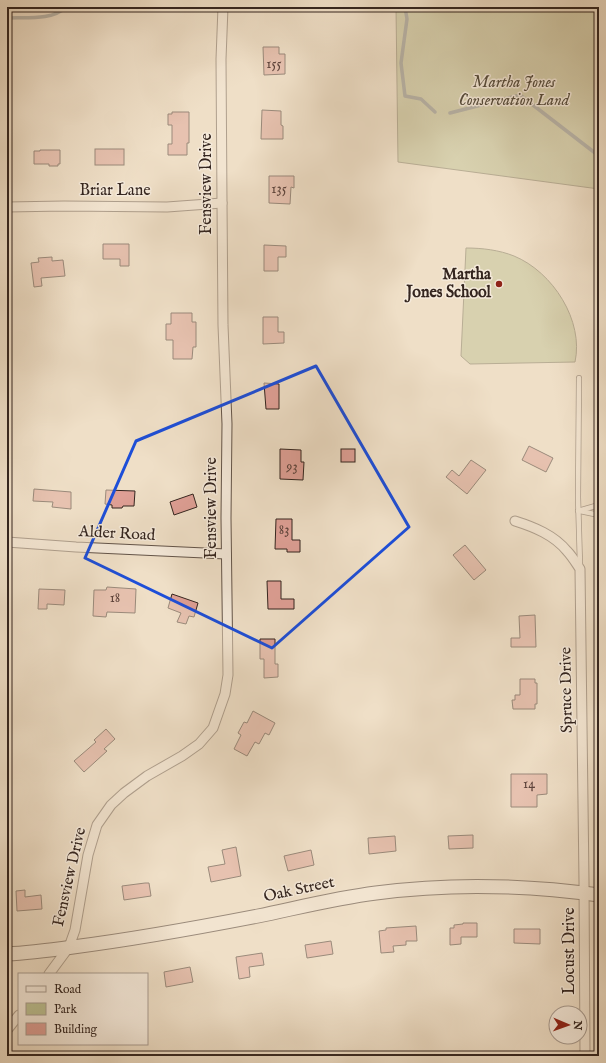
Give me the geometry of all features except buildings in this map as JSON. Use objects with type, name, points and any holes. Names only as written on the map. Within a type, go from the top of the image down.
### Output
[{"type":"street","name":"Fensview Drive","points":[[50,973],[69,947],[75,930],[88,855],[97,824],[111,806],[124,793],[147,776],[182,756],[199,744],[213,728],[225,694],[228,676],[226,554],[227,424],[223,325],[222,203],[221,59],[223,7]]},
{"type":"street","name":"Briar Lane","points":[[7,207],[167,207],[222,203]]},
{"type":"street","points":[[515,521],[547,534],[566,550],[580,569]]},
{"type":"street","name":"Alder Road","points":[[7,542],[76,547],[226,554]]},
{"type":"street","name":"Spruce Drive","points":[[580,569],[584,893]]},
{"type":"street","name":"Oak Street","points":[[7,954],[144,937],[258,916],[337,899],[377,893],[455,887],[479,887],[520,888],[599,895]]},
{"type":"street","name":"Locust Drive","points":[[584,893],[585,1056]]},
{"type":"street","points":[[7,1030],[18,1015]]},
{"type":"lane","points":[[579,378],[578,511],[580,569]]},
{"type":"lane","points":[[578,511],[599,505]]},
{"type":"lane","points":[[578,511],[599,515]]},
{"type":"highlighted area","points":[[316,366],[409,527],[272,648],[85,558],[136,441]]},
{"type":"green space","name":"Martha Jones Conservation Land","points":[[396,7],[599,7],[599,189],[398,162]]},
{"type":"green space","points":[[466,248],[478,248],[502,252],[514,256],[528,263],[553,286],[570,315],[575,330],[577,346],[575,362],[470,364],[461,356]]},
{"type":"waterway","points":[[7,18],[46,16],[66,7]]},
{"type":"waterway","points":[[405,7],[407,19],[401,63],[405,96],[421,99],[435,112]]},
{"type":"waterway","points":[[450,113],[520,95],[599,156]]},
{"type":"place","name":"Martha Jones School","points":[[499,284]]}]
